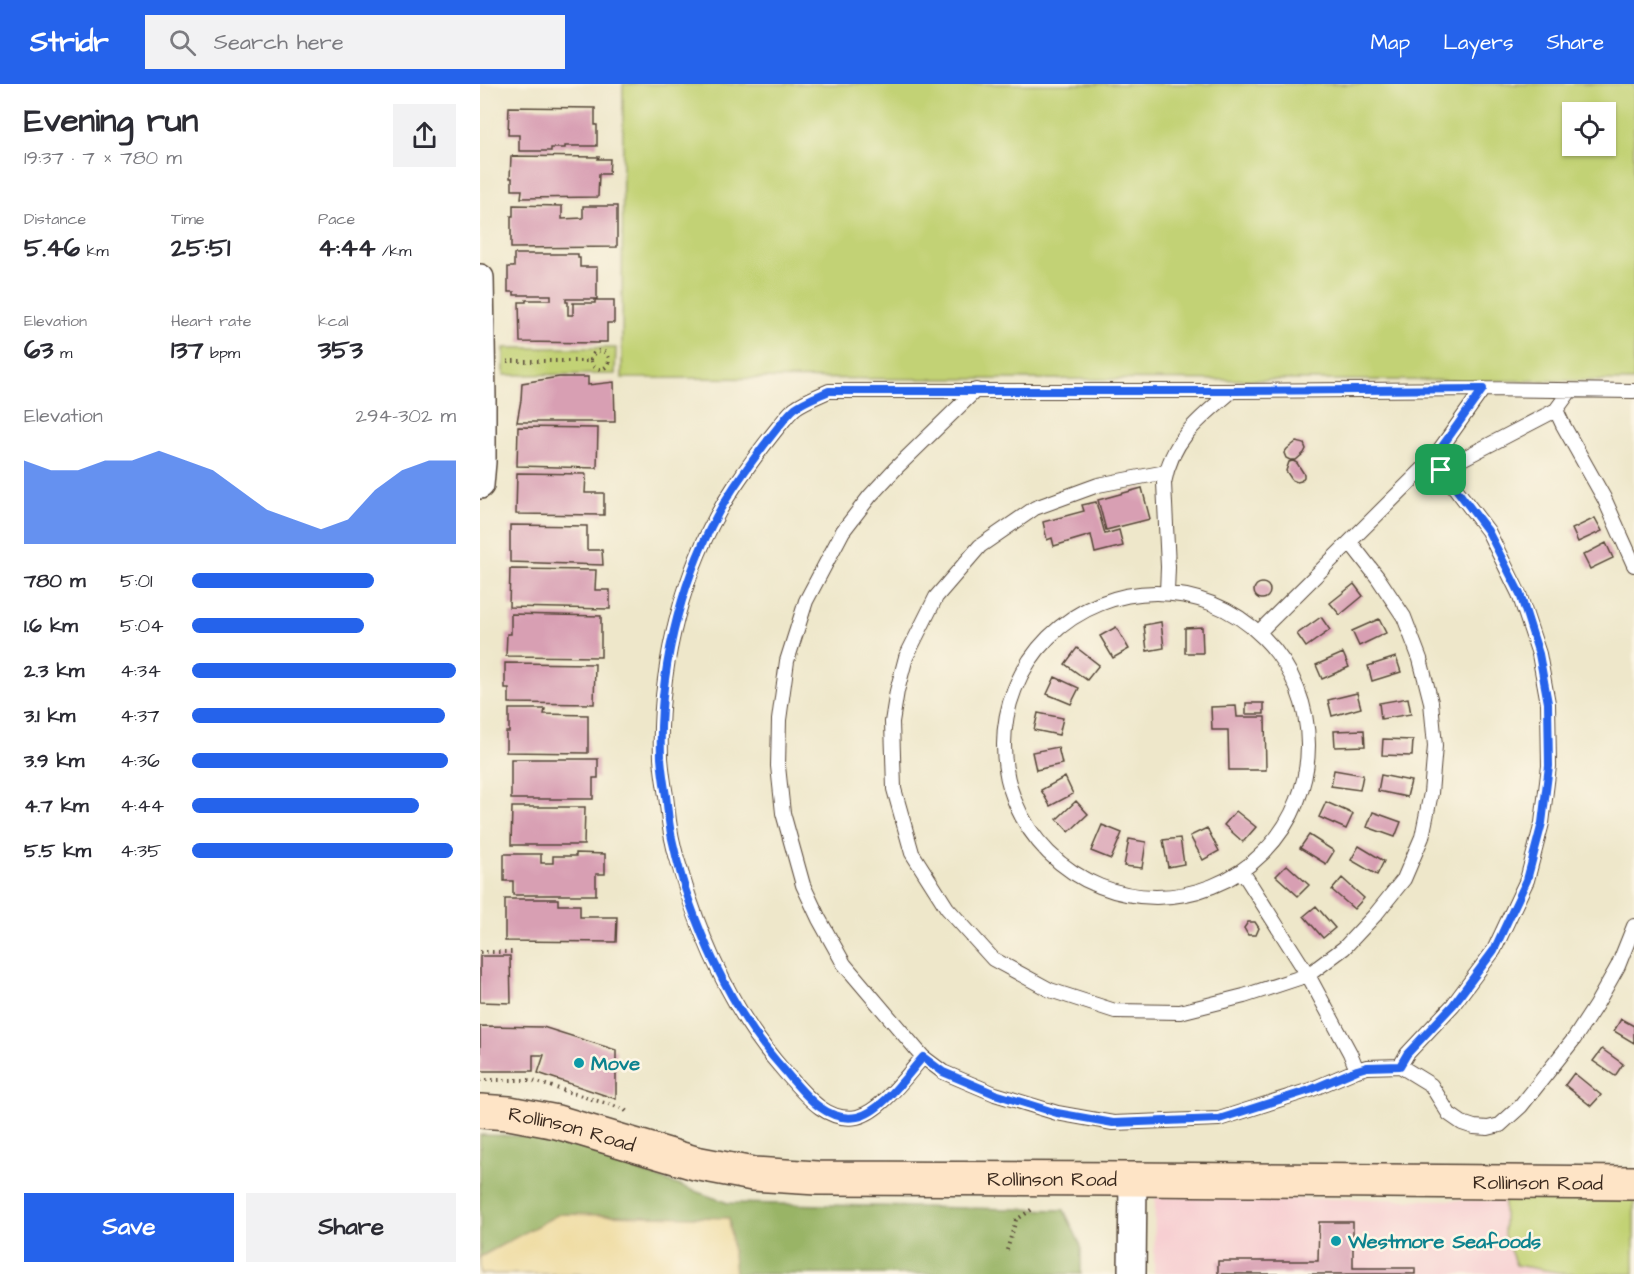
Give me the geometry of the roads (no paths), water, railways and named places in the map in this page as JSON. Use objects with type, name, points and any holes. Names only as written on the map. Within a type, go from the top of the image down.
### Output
[{"type":"street","points":[[480,278],[482,462],[480,486]]},
{"type":"street","name":"Rollinson Road","points":[[480,1111],[509,1113],[557,1122],[695,1163],[753,1174],[817,1178],[1634,1183]]},
{"type":"street","points":[[1132,1274],[1133,1179]]},
{"type":"lane","points":[[1437,465],[1483,389]]},
{"type":"lane","points":[[923,1057],[886,1099],[873,1110],[859,1117],[849,1118],[832,1113],[813,1103],[769,1053],[740,1011],[713,960],[697,922],[672,842],[661,759],[663,692],[672,634],[688,579],[719,509],[759,450],[795,408],[829,391],[1483,389],[1634,391]]},
{"type":"lane","points":[[976,390],[896,468],[870,496],[843,531],[806,601],[787,662],[779,720],[778,766],[783,813],[803,885],[844,964],[923,1057],[943,1072],[995,1094],[1057,1113],[1113,1123],[1219,1119],[1310,1090],[1367,1067],[1400,1066],[1431,1085],[1449,1114],[1474,1127],[1488,1128],[1500,1125],[1521,1106],[1580,1030],[1618,966],[1634,926]]},
{"type":"lane","points":[[1167,592],[1164,483],[1166,472],[1173,452],[1187,433],[1232,391]]},
{"type":"lane","points":[[1262,628],[1350,542],[1437,465],[1556,410],[1570,391]]},
{"type":"lane","points":[[1556,410],[1604,498],[1634,565]]},
{"type":"lane","points":[[1400,1066],[1407,1054],[1453,1005],[1494,950],[1527,880],[1542,823],[1549,766],[1548,703],[1539,654],[1520,594],[1488,531],[1437,465]]},
{"type":"lane","points":[[1166,472],[1098,485],[1035,508],[980,546],[936,597],[906,657],[897,691],[892,722],[894,789],[912,853],[947,908],[993,959],[1050,990],[1115,1011],[1180,1012],[1244,996],[1308,975],[1344,948],[1404,879],[1422,837],[1431,793],[1435,746],[1431,702],[1420,659],[1404,617],[1350,542]]},
{"type":"lane","points":[[1167,592],[1201,600],[1262,628],[1283,659],[1299,690],[1306,723],[1308,756],[1301,790],[1288,821],[1268,849],[1242,871],[1208,889],[1170,897],[1131,896],[1094,885],[1061,865],[1034,838],[1014,804],[1004,767],[1004,729],[1013,691],[1032,657],[1058,629],[1091,609],[1128,597],[1167,592]]},
{"type":"lane","points":[[1242,871],[1308,975],[1357,1070]]},
{"type":"place","name":"Move","points":[[579,1063]]},
{"type":"place","name":"Westmore Seafoods","points":[[1336,1241]]}]
